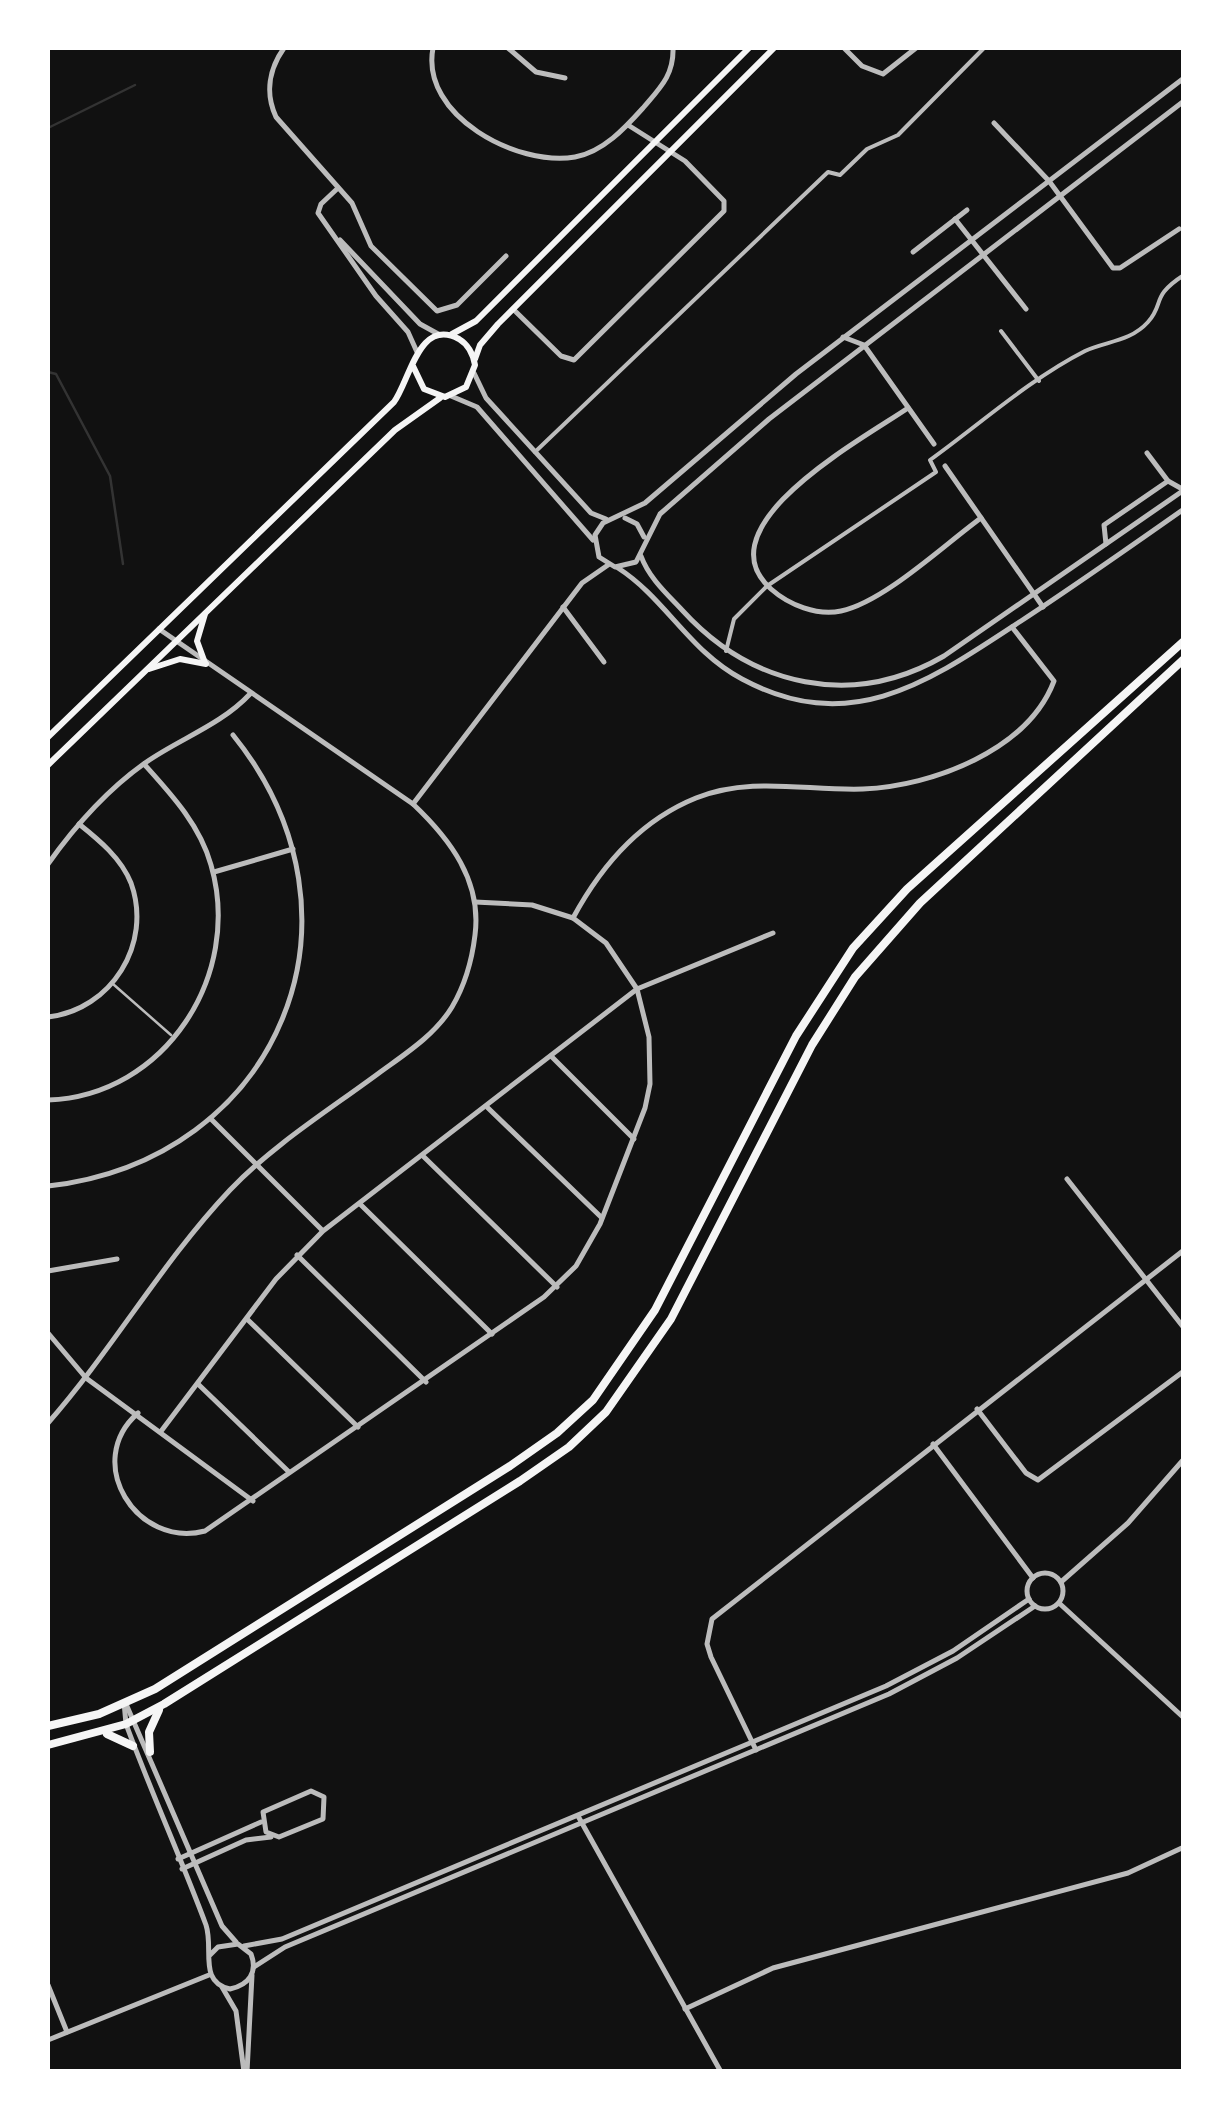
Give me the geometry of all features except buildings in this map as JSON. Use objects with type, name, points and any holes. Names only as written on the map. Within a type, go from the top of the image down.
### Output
[{"type":"highway","points":[[48,1726],[155,1688],[510,1466],[557,1433],[593,1400],[655,1310],[796,1036],[853,948],[907,889],[1184,640]]},
{"type":"highway","points":[[48,1745],[126,1724],[173,1699],[520,1482],[569,1447],[606,1412],[672,1319],[812,1045],[854,977],[920,903],[1184,659]]},
{"type":"highway","points":[[150,1752],[153,1720],[173,1699]]},
{"type":"highway","points":[[92,1734],[114,1734],[134,1746]]},
{"type":"main road","points":[[48,737],[394,402],[417,352],[427,340],[476,321],[748,48]]},
{"type":"main road","points":[[48,765],[395,430],[429,402],[466,387],[480,345],[774,48]]},
{"type":"main road","points":[[445,336],[466,344],[475,361]]},
{"type":"main road","points":[[413,366],[424,389],[448,396]]},
{"type":"main road","points":[[206,612],[196,641],[206,664]]},
{"type":"main road","points":[[144,672],[180,659],[206,664]]},
{"type":"street","points":[[284,48],[270,76],[273,110],[357,211],[372,246],[432,309],[452,308],[506,256]]},
{"type":"street","points":[[433,48],[434,77],[450,105],[478,130],[512,149],[549,159],[576,157],[604,145],[628,125],[666,82],[672,48]]},
{"type":"street","points":[[508,48],[536,72],[564,78]]},
{"type":"street","points":[[844,48],[862,66],[888,73],[916,48]]},
{"type":"street","points":[[535,452],[828,172],[840,175],[866,149],[898,135],[984,48]]},
{"type":"street","points":[[474,372],[479,390],[590,513],[609,519],[620,517],[646,503],[843,337],[1184,78]]},
{"type":"street","points":[[582,583],[612,566],[630,565],[641,556],[654,522],[684,492],[864,345],[1184,100]]},
{"type":"street","points":[[994,123],[1049,180],[1113,268],[1120,268],[1179,229]]},
{"type":"street","points":[[513,309],[567,360],[579,358],[726,208],[704,180],[670,151],[628,125]]},
{"type":"street","points":[[338,188],[318,207],[328,227],[408,332],[417,352]]},
{"type":"street","points":[[912,252],[967,210]]},
{"type":"street","points":[[956,219],[1026,310]]},
{"type":"street","points":[[328,227],[420,324],[445,336]]},
{"type":"street","points":[[726,651],[734,620],[767,586],[936,472],[930,460],[1039,381],[1086,350],[1120,342],[1150,321],[1160,290],[1184,274]]},
{"type":"street","points":[[1001,331],[1039,381]]},
{"type":"street","points":[[843,337],[864,345],[934,444]]},
{"type":"street","points":[[448,396],[476,408],[581,521],[596,552],[716,664],[756,686],[802,698],[860,701],[908,691],[952,669],[1184,509]]},
{"type":"street","points":[[908,408],[799,483],[772,510],[754,547],[756,568],[767,586],[807,610],[841,611],[873,596],[981,518]]},
{"type":"street","points":[[641,556],[661,587],[726,651],[788,680],[834,686],[872,683],[932,662],[1184,490],[1168,481],[1147,453]]},
{"type":"street","points":[[945,466],[1043,607]]},
{"type":"street","points":[[1106,544],[1108,534],[1104,525],[1168,481]]},
{"type":"street","points":[[620,517],[637,524],[645,540]]},
{"type":"street","points":[[594,543],[598,529],[609,519]]},
{"type":"street","points":[[412,804],[582,583],[596,552]]},
{"type":"street","points":[[563,607],[604,662]]},
{"type":"street","points":[[573,918],[600,868],[654,822],[695,798],[740,786],[866,789],[948,769],[1000,746],[1032,718],[1054,681],[1012,627]]},
{"type":"street","points":[[48,1423],[86,1378],[202,1220],[256,1164],[419,1044],[442,1020],[460,992],[472,957],[475,902],[449,842],[412,804],[159,629]]},
{"type":"street","points":[[48,864],[79,824],[144,764],[232,711],[250,694]]},
{"type":"street","points":[[48,1186],[122,1171],[156,1156],[212,1119],[260,1063],[287,1010],[300,960],[304,910],[293,850],[268,786],[233,735]]},
{"type":"street","points":[[48,1100],[80,1096],[124,1080],[152,1062],[192,1015],[212,970],[220,912],[213,873],[196,830],[144,764]]},
{"type":"street","points":[[48,1017],[86,1005],[112,983],[133,946],[136,925],[131,884],[111,853],[79,824]]},
{"type":"street","points":[[213,873],[293,850]]},
{"type":"street","points":[[138,1413],[121,1436],[115,1462],[124,1500],[144,1522],[160,1530],[190,1535],[210,1528],[252,1501],[426,1382],[556,1286],[576,1266],[602,1218],[634,1139],[651,1069],[646,1015],[637,988],[618,957],[573,918],[532,905],[475,902]]},
{"type":"street","points":[[162,1430],[247,1318],[322,1231],[488,1108],[637,988],[774,933]]},
{"type":"street","points":[[551,1056],[634,1139]]},
{"type":"street","points":[[488,1108],[602,1218]]},
{"type":"street","points":[[212,1119],[322,1231]]},
{"type":"street","points":[[424,1157],[556,1286]]},
{"type":"street","points":[[1066,1178],[1184,1328]]},
{"type":"street","points":[[360,1204],[492,1334]]},
{"type":"street","points":[[756,1750],[711,1657],[707,1632],[712,1619],[1184,1250]]},
{"type":"street","points":[[298,1256],[426,1382]]},
{"type":"street","points":[[48,1271],[117,1259]]},
{"type":"street","points":[[247,1318],[358,1427]]},
{"type":"street","points":[[48,1332],[86,1378],[162,1430],[252,1501]]},
{"type":"street","points":[[977,1409],[1026,1473],[1038,1480],[1184,1371]]},
{"type":"street","points":[[198,1384],[290,1473]]},
{"type":"street","points":[[933,1444],[1033,1578]]},
{"type":"street","points":[[1058,1603],[1061,1582],[1128,1523],[1184,1459]]},
{"type":"street","points":[[1033,1578],[1050,1574],[1061,1582]]},
{"type":"street","points":[[1033,1578],[1028,1588],[1029,1599],[1036,1606],[1048,1608],[1058,1603]]},
{"type":"street","points":[[246,2072],[254,1967],[285,1947],[918,1670],[1029,1599]]},
{"type":"street","points":[[1058,1603],[1184,1718]]},
{"type":"street","points":[[210,1955],[227,1943],[241,1945],[282,1939],[756,1750],[922,1677],[1036,1606]]},
{"type":"street","points":[[124,1702],[136,1720],[222,1926],[241,1945],[254,1967]]},
{"type":"street","points":[[124,1702],[134,1746],[205,1922],[210,1974],[236,2012],[246,2072]]},
{"type":"street","points":[[182,1869],[246,1840],[271,1836],[323,1819],[324,1796],[310,1791],[263,1812],[261,1822],[271,1836]]},
{"type":"street","points":[[580,1819],[720,2072]]},
{"type":"street","points":[[178,1859],[261,1822]]},
{"type":"street","points":[[685,2009],[774,1968],[1128,1872],[1184,1847]]},
{"type":"street","points":[[48,2040],[210,1974]]},
{"type":"street","points":[[222,1987],[240,1987],[252,1975]]},
{"type":"street","points":[[48,1986],[67,2032]]},
{"type":"lane","points":[[112,983],[174,1038]]},
{"type":"waterway","points":[[48,128],[135,85]]},
{"type":"waterway","points":[[48,372],[56,374],[110,476],[123,564]]}]
